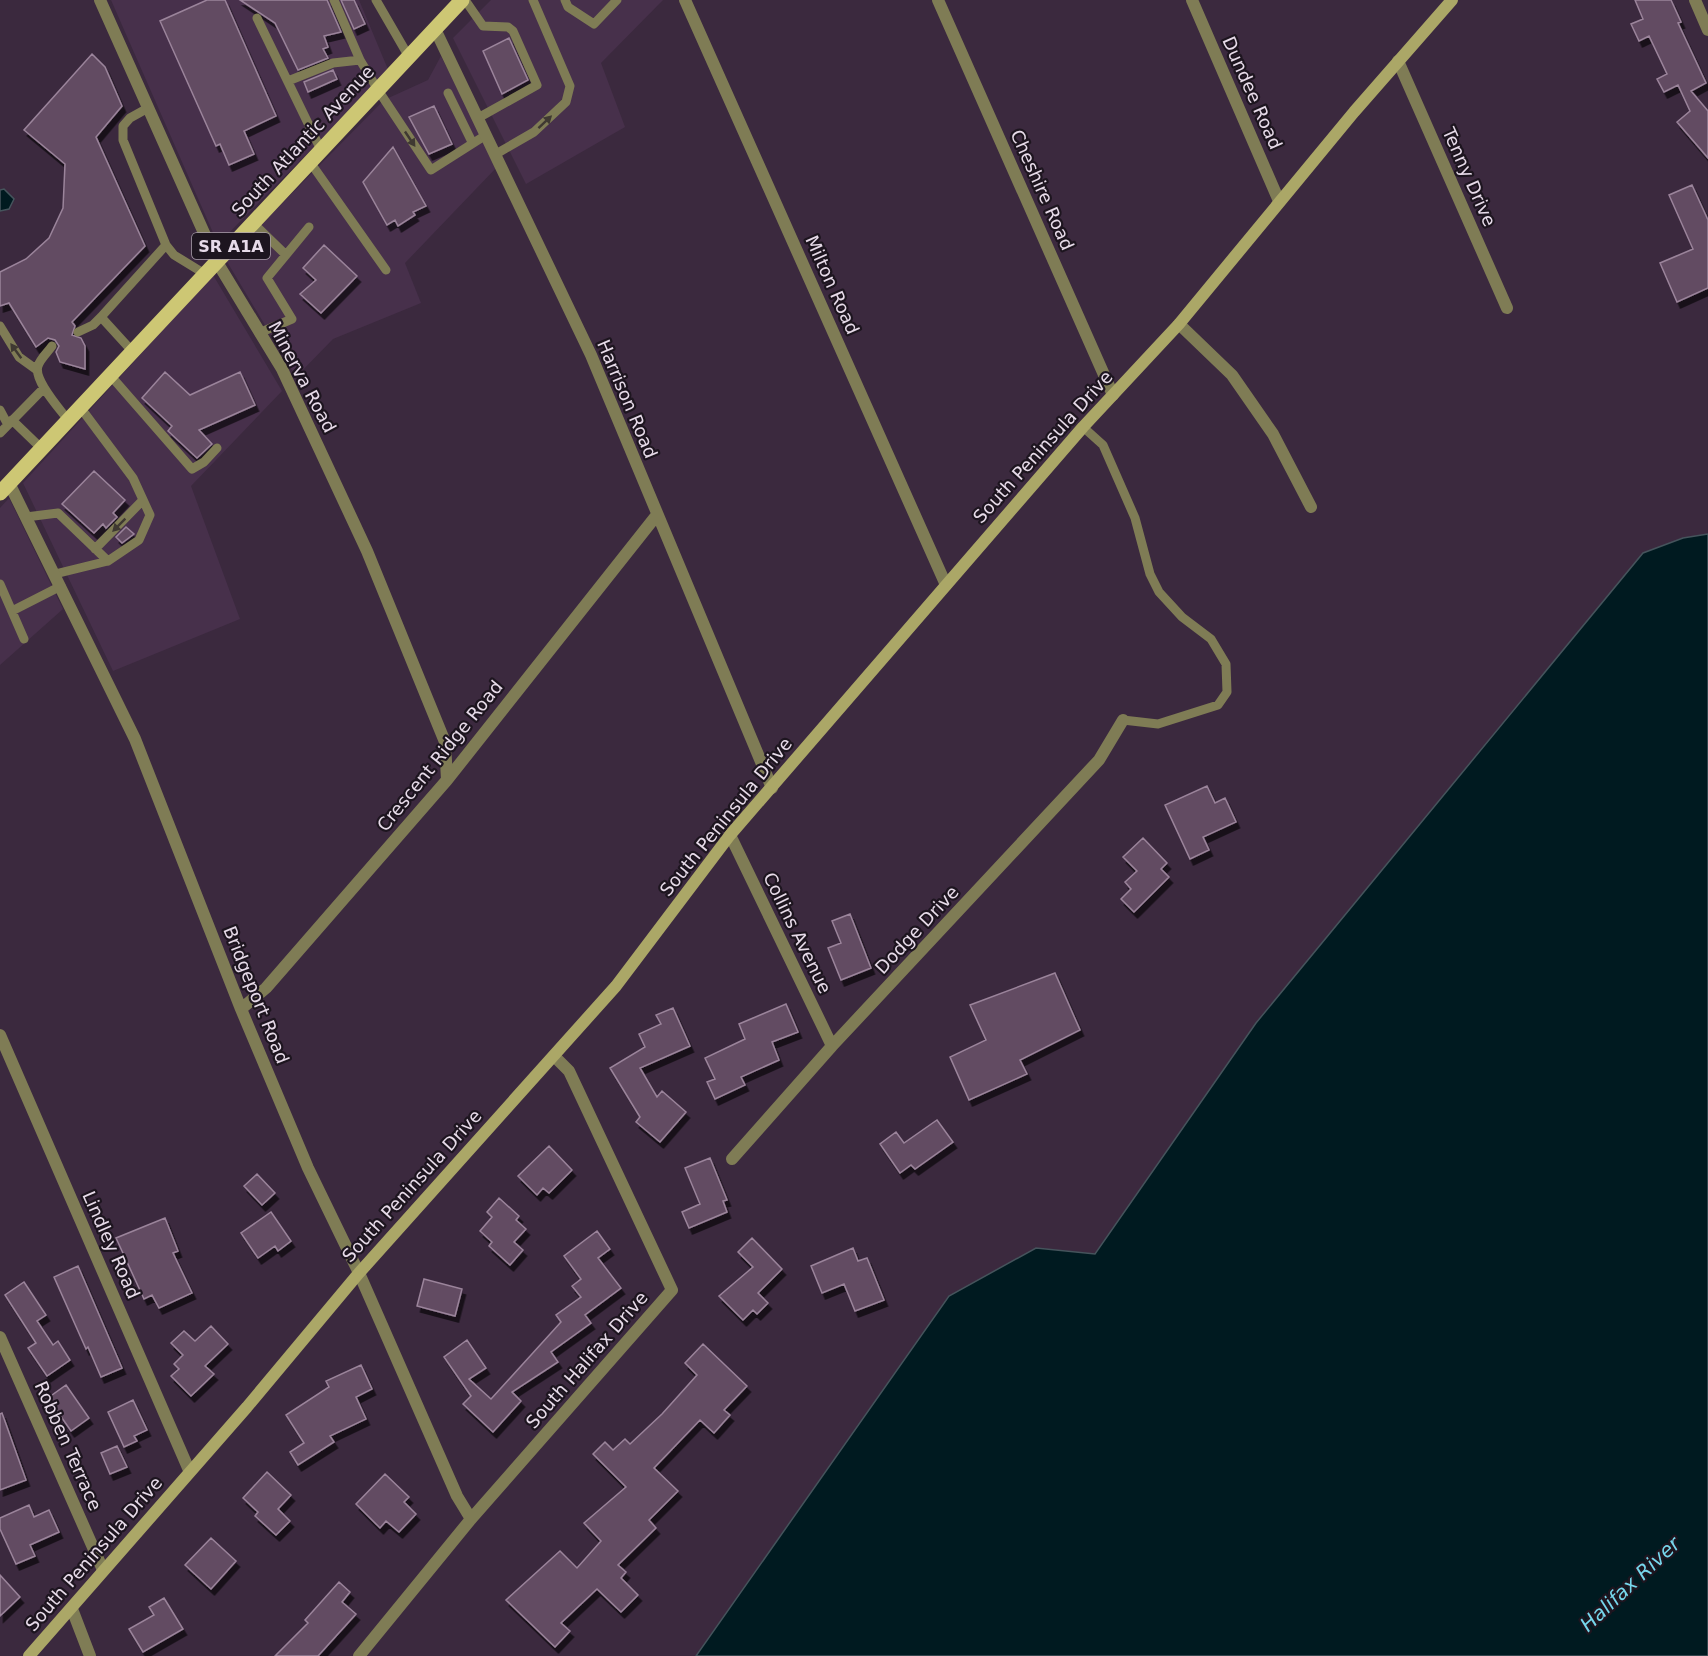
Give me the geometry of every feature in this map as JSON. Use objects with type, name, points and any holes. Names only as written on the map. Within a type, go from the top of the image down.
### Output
[{"type":"main road","name":"South Atlantic Avenue","points":[[2,490],[463,0]]},
{"type":"main road","name":"South Peninsula Drive","points":[[29,1656],[72,1609],[189,1470],[247,1407],[358,1273],[616,986],[730,835],[1083,427],[1179,324],[1279,201],[1452,0]]},
{"type":"street","name":"Minerva Road","points":[[100,0],[217,262],[282,369],[367,551],[445,742],[447,780]]},
{"type":"street","name":"Milton Road","points":[[686,0],[946,585]]},
{"type":"street","name":"Cheshire Road","points":[[938,0],[1113,395]]},
{"type":"street","name":"Dundee Road","points":[[1192,0],[1279,201]]},
{"type":"street","points":[[1695,0],[1708,30]]},
{"type":"street","name":"Harrison Road","points":[[435,29],[591,355],[656,516],[772,788]]},
{"type":"street","name":"Tenny Drive","points":[[1398,61],[1507,308]]},
{"type":"street","points":[[1179,324],[1232,375],[1273,434],[1311,507]]},
{"type":"street","name":"Bridgeport Road","points":[[2,490],[26,517],[135,739],[241,1009],[308,1168],[358,1273],[457,1496],[471,1520]]},
{"type":"street","name":"Crescent Ridge Road","points":[[241,1009],[266,988],[447,780],[656,516]]},
{"type":"street","name":"Dodge Drive","points":[[732,1159],[832,1046],[1099,760],[1123,720]]},
{"type":"street","name":"Collins Avenue","points":[[730,835],[832,1046]]},
{"type":"street","name":"Lindley Road","points":[[0,1035],[189,1470]]},
{"type":"street","name":"South Halifax Drive","points":[[359,1656],[471,1520],[672,1290],[569,1071],[554,1056]]},
{"type":"street","name":"Robben Terrace","points":[[0,1337],[104,1570]]},
{"type":"street","points":[[72,1609],[90,1656]]},
{"type":"lane","points":[[334,0],[360,60],[431,170],[486,135]]},
{"type":"lane","points":[[376,0],[409,57]]},
{"type":"lane","points":[[463,0],[483,26],[508,27],[513,31],[537,85],[478,118]]},
{"type":"lane","points":[[496,154],[534,132],[566,102],[570,86],[533,0]]},
{"type":"lane","points":[[565,0],[568,7],[594,24],[617,0]]},
{"type":"lane","points":[[257,18],[321,150]]},
{"type":"lane","points":[[288,81],[333,63],[360,60]]},
{"type":"lane","points":[[448,93],[472,142]]},
{"type":"lane","points":[[148,108],[130,118],[122,132],[166,245],[174,255],[205,274]]},
{"type":"lane","points":[[310,162],[386,270]]},
{"type":"lane","points":[[252,222],[286,255]]},
{"type":"lane","points":[[260,333],[292,319],[267,278],[309,227]]},
{"type":"lane","points":[[78,332],[93,325],[166,245]]},
{"type":"lane","points":[[101,317],[132,351]]},
{"type":"lane","points":[[0,326],[19,357],[38,370]]},
{"type":"lane","points":[[52,346],[38,364],[38,370],[44,388],[68,420]]},
{"type":"lane","points":[[110,375],[192,469],[217,448]]},
{"type":"lane","points":[[0,434],[44,388]]},
{"type":"lane","points":[[12,611],[58,580],[108,561],[139,540],[150,515],[133,478],[80,407]]},
{"type":"lane","points":[[0,410],[10,423],[41,448]]},
{"type":"lane","points":[[1083,427],[1103,445],[1135,518],[1150,574],[1159,592],[1182,617],[1211,639],[1226,664],[1227,692],[1218,705],[1158,724],[1123,720]]},
{"type":"lane","points":[[95,549],[143,500]]},
{"type":"lane","points":[[26,517],[58,513],[108,561]]},
{"type":"lane","points":[[0,584],[24,639]]},
{"type":"shaded area","points":[[111,0],[359,0],[392,79],[372,88],[218,244]]},
{"type":"shaded area","points":[[491,0],[663,0],[601,63],[625,127],[526,184],[453,38]]},
{"type":"shaded area","points":[[441,56],[497,167],[405,263],[421,303],[333,339],[296,377],[226,260],[384,100],[428,80]]},
{"type":"shaded area","points":[[213,275],[282,391],[191,486],[240,619],[113,671],[23,483]]},
{"type":"shaded area","points":[[9,498],[63,609],[0,665],[0,508]]},
{"type":"water","points":[[4,189],[14,199],[9,209],[0,211],[0,190]]},
{"type":"water","name":"Halifax River","points":[[1708,534],[1708,1656],[696,1656],[949,1296],[1036,1248],[1095,1254],[1256,1023],[1643,553],[1683,538]]},
{"type":"building","points":[[207,0],[225,0],[276,116],[244,131],[254,154],[229,165],[220,144],[216,146],[160,21]]},
{"type":"building","points":[[240,0],[327,0],[341,32],[324,36],[328,47],[323,49],[328,58],[298,70],[275,23]]},
{"type":"building","points":[[341,0],[354,0],[365,24],[354,29]]},
{"type":"building","points":[[1635,0],[1671,0],[1681,22],[1678,23],[1706,83],[1691,91],[1708,111],[1708,158],[1677,122],[1690,111],[1678,85],[1664,92],[1657,79],[1667,74],[1649,36],[1639,41],[1631,24],[1643,19]]},
{"type":"building","points":[[509,38],[528,80],[502,94],[483,51]]},
{"type":"building","points":[[92,54],[105,67],[122,106],[96,137],[145,246],[72,322],[75,326],[72,335],[81,338],[85,346],[85,369],[60,362],[56,352],[59,346],[55,340],[48,338],[36,347],[9,303],[0,306],[0,272],[26,259],[49,238],[63,208],[65,164],[24,130]]},
{"type":"building","points":[[333,70],[337,79],[308,92],[304,82]]},
{"type":"building","points":[[434,106],[452,144],[429,154],[409,117]]},
{"type":"building","points":[[393,147],[426,206],[413,212],[415,215],[398,226],[395,220],[387,225],[363,182]]},
{"type":"building","points":[[1692,185],[1708,220],[1708,288],[1677,302],[1660,263],[1693,249],[1669,195]]},
{"type":"building","points":[[324,245],[357,276],[321,313],[300,294],[316,280],[303,268]]},
{"type":"building","points":[[165,372],[190,395],[240,372],[255,405],[199,430],[212,444],[197,458],[168,431],[172,426],[142,398]]},
{"type":"building","points":[[94,471],[125,500],[113,513],[117,517],[106,528],[103,524],[94,533],[62,504]]},
{"type":"building","points":[[126,527],[134,534],[122,543],[116,537]]},
{"type":"building","points":[[1207,786],[1215,803],[1225,798],[1236,822],[1203,837],[1209,850],[1190,859],[1165,805]]},
{"type":"building","points":[[1143,838],[1167,863],[1161,869],[1169,877],[1134,912],[1121,899],[1131,889],[1125,882],[1137,871],[1123,857]]},
{"type":"building","points":[[850,914],[871,968],[841,980],[828,948],[841,943],[832,921]]},
{"type":"building","points":[[1055,973],[1080,1030],[1020,1060],[1027,1074],[969,1100],[950,1057],[986,1040],[970,1005]]},
{"type":"building","points":[[786,1004],[798,1032],[772,1042],[779,1060],[741,1077],[745,1085],[715,1099],[707,1082],[715,1079],[705,1058],[745,1039],[739,1024]]},
{"type":"building","points":[[673,1008],[690,1046],[640,1068],[657,1097],[662,1091],[686,1112],[660,1142],[636,1122],[640,1117],[610,1068],[645,1047],[639,1034],[661,1024],[656,1015]]},
{"type":"building","points":[[937,1120],[953,1142],[915,1169],[911,1165],[900,1173],[880,1144],[896,1132],[904,1143]]},
{"type":"building","points":[[549,1146],[572,1170],[549,1193],[543,1188],[537,1195],[518,1176]]},
{"type":"building","points":[[710,1158],[727,1200],[723,1201],[727,1212],[689,1228],[682,1212],[700,1204],[685,1168]]},
{"type":"building","points":[[257,1174],[275,1193],[262,1205],[244,1186]]},
{"type":"building","points":[[499,1198],[519,1216],[516,1220],[526,1229],[514,1242],[523,1250],[510,1265],[489,1246],[492,1242],[480,1231],[492,1217],[487,1212]]},
{"type":"building","points":[[271,1212],[291,1241],[278,1251],[275,1246],[258,1258],[241,1233]]},
{"type":"building","points":[[165,1218],[178,1251],[173,1253],[192,1293],[159,1308],[152,1295],[144,1299],[116,1238]]},
{"type":"building","points":[[597,1231],[610,1249],[598,1258],[621,1288],[585,1315],[591,1323],[551,1352],[558,1362],[512,1392],[521,1401],[493,1432],[463,1404],[471,1396],[444,1357],[467,1340],[486,1368],[469,1379],[491,1399],[561,1322],[556,1315],[581,1297],[572,1286],[581,1279],[564,1256]]},
{"type":"building","points":[[752,1238],[782,1269],[758,1293],[768,1303],[757,1314],[753,1310],[743,1320],[719,1296],[753,1267],[738,1252]]},
{"type":"building","points":[[853,1248],[858,1261],[867,1258],[884,1300],[855,1311],[844,1284],[822,1293],[811,1266]]},
{"type":"building","points":[[78,1266],[122,1368],[101,1377],[54,1277]]},
{"type":"building","points":[[424,1279],[462,1289],[455,1316],[417,1306]]},
{"type":"building","points":[[24,1282],[46,1315],[37,1321],[53,1345],[58,1341],[70,1360],[47,1376],[28,1348],[36,1343],[5,1295]]},
{"type":"building","points":[[211,1326],[228,1344],[205,1366],[214,1374],[191,1396],[171,1376],[179,1369],[174,1364],[183,1355],[171,1343],[184,1331],[195,1341]]},
{"type":"building","points":[[703,1344],[747,1386],[724,1410],[730,1415],[714,1433],[700,1420],[654,1468],[678,1491],[649,1520],[656,1528],[618,1565],[626,1572],[621,1578],[638,1595],[621,1612],[597,1589],[561,1623],[570,1631],[555,1647],[506,1600],[560,1551],[577,1568],[601,1541],[584,1523],[626,1487],[593,1454],[605,1442],[613,1450],[625,1439],[630,1444],[662,1414],[697,1375],[685,1363]]},
{"type":"building","points":[[361,1365],[372,1389],[356,1397],[366,1419],[330,1436],[334,1442],[298,1465],[290,1452],[304,1443],[286,1415],[329,1387],[326,1381]]},
{"type":"building","points":[[66,1385],[89,1418],[71,1431],[48,1398]]},
{"type":"building","points":[[133,1400],[147,1430],[134,1436],[137,1441],[124,1447],[108,1412]]},
{"type":"building","points":[[2,1413],[26,1480],[0,1490],[0,1414]]},
{"type":"building","points":[[117,1446],[127,1467],[110,1474],[101,1453]]},
{"type":"building","points":[[267,1472],[291,1495],[278,1509],[290,1521],[276,1535],[255,1516],[258,1512],[243,1498]]},
{"type":"building","points":[[385,1474],[409,1497],[404,1502],[416,1514],[399,1532],[386,1521],[380,1528],[356,1504]]},
{"type":"building","points":[[29,1505],[34,1517],[49,1510],[59,1532],[30,1545],[35,1556],[16,1564],[0,1529],[0,1518]]},
{"type":"building","points":[[211,1538],[236,1561],[211,1589],[185,1565]]},
{"type":"building","points":[[0,1575],[20,1597],[0,1616]]},
{"type":"building","points":[[339,1582],[350,1592],[342,1602],[356,1614],[318,1656],[275,1656],[308,1623],[305,1620]]},
{"type":"building","points":[[164,1598],[183,1629],[143,1652],[129,1629],[154,1615],[149,1607]]}]
